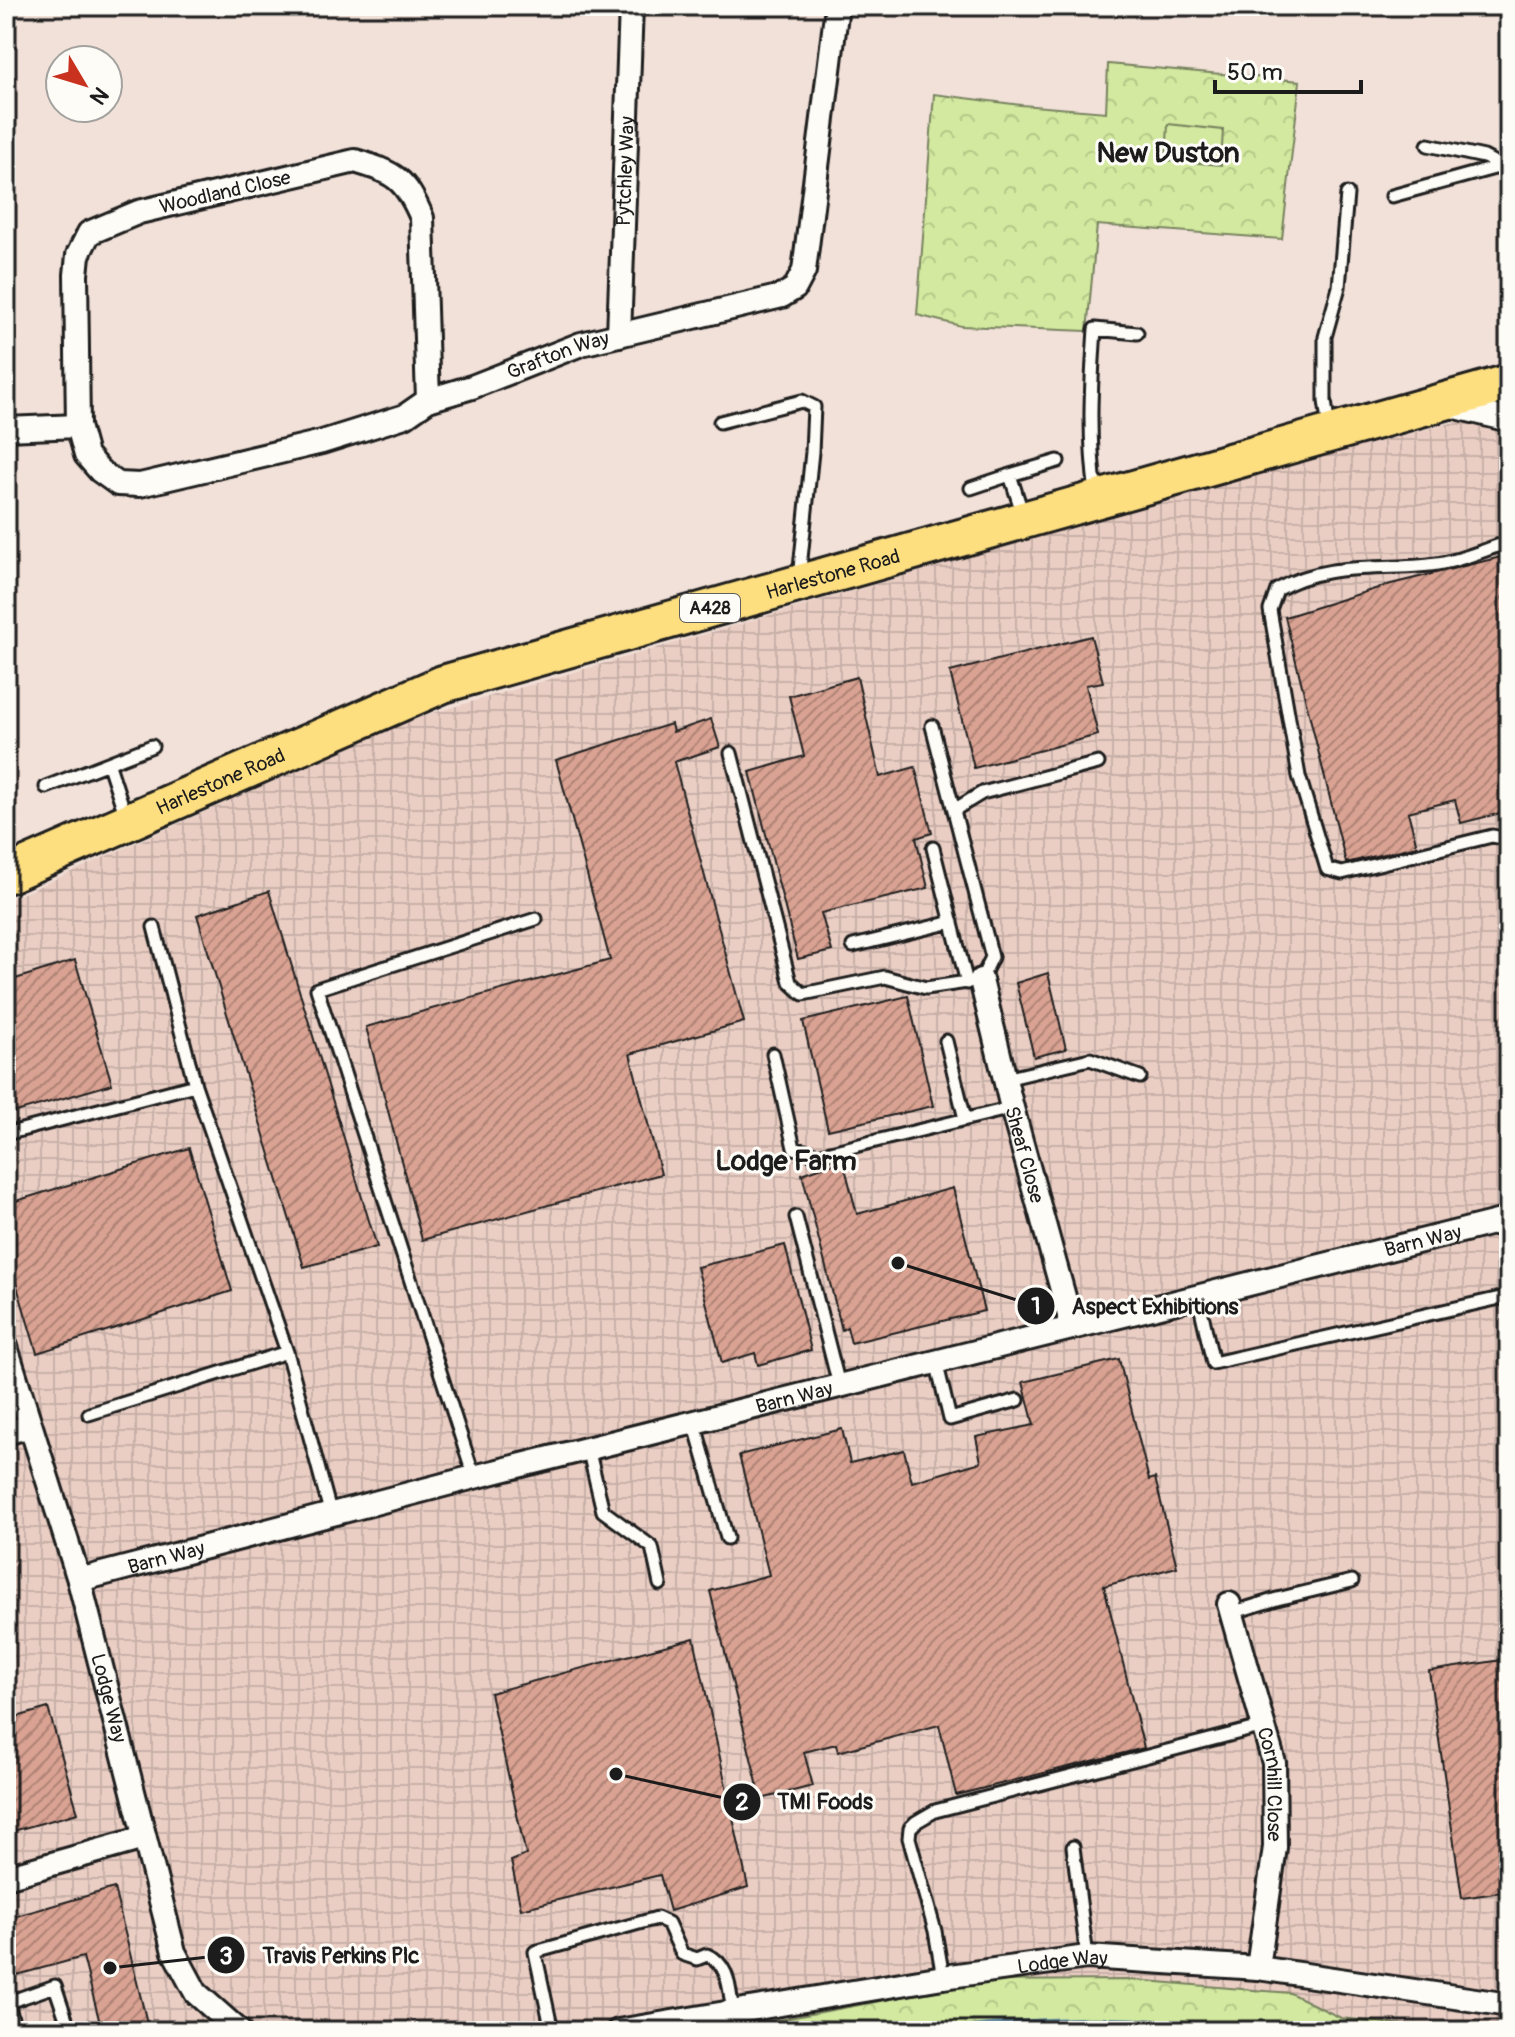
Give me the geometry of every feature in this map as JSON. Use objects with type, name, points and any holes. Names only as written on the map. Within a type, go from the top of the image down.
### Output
[{"type":"main road","name":"Harlestone Road","points":[[6,875],[443,684],[1096,497],[1509,383]]},
{"type":"street","name":"Pytchley Way","points":[[619,335],[631,6]]},
{"type":"street","name":"Grafton Way","points":[[78,426],[86,455],[100,471],[118,484],[140,485],[322,442],[405,416],[428,400],[472,387],[581,344],[782,296],[795,288],[804,271],[809,248],[837,6]]},
{"type":"street","name":"Woodland Close","points":[[78,426],[76,275],[78,255],[89,233],[139,212],[355,161],[390,171],[413,198],[422,218],[428,400]]},
{"type":"street","points":[[1437,404],[1509,420]]},
{"type":"street","points":[[6,429],[78,426]]},
{"type":"street","name":"Sheaf Close","points":[[974,982],[1005,1079],[1072,1326]]},
{"type":"street","name":"Barn Way","points":[[79,1580],[1072,1326],[1509,1221]]},
{"type":"street","name":"Lodge Way","points":[[6,1347],[79,1580],[174,1952],[196,1993],[239,2031]]},
{"type":"street","points":[[6,1433],[30,1426]]},
{"type":"street","name":"Cornhill Close","points":[[1230,1609],[1274,1763],[1275,1847],[1258,1968]]},
{"type":"street","points":[[6,1877],[144,1838]]},
{"type":"street","name":"Lodge Way","points":[[618,2031],[943,1977],[1087,1957],[1258,1968],[1509,2005]]},
{"type":"lane","points":[[1428,145],[1484,157],[1505,165]]},
{"type":"lane","points":[[1392,196],[1505,165]]},
{"type":"lane","points":[[1330,433],[1325,401],[1325,337],[1339,287],[1347,194]]},
{"type":"lane","points":[[1096,497],[1089,415],[1095,329],[1137,333]]},
{"type":"lane","points":[[720,422],[802,401],[814,407],[798,583]]},
{"type":"lane","points":[[971,488],[1058,461]]},
{"type":"lane","points":[[1010,475],[1024,518]]},
{"type":"lane","points":[[1509,542],[1438,564],[1364,566],[1296,578],[1277,590],[1270,610],[1299,776],[1327,869],[1342,873],[1492,836],[1509,839]]},
{"type":"lane","points":[[731,753],[790,982],[803,994],[885,977],[926,988],[974,982],[992,957],[932,726]]},
{"type":"lane","points":[[46,787],[152,746]]},
{"type":"lane","points":[[954,810],[982,793],[1098,763]]},
{"type":"lane","points":[[109,765],[127,821]]},
{"type":"lane","points":[[933,848],[952,922],[974,982]]},
{"type":"lane","points":[[474,1477],[317,989],[536,919]]},
{"type":"lane","points":[[853,946],[952,922]]},
{"type":"lane","points":[[154,927],[195,1085],[287,1352],[331,1515]]},
{"type":"lane","points":[[946,1041],[965,1119]]},
{"type":"lane","points":[[773,1054],[794,1148],[818,1155],[1012,1108]]},
{"type":"lane","points":[[1005,1079],[1090,1059],[1140,1077]]},
{"type":"lane","points":[[6,1134],[195,1085]]},
{"type":"lane","points":[[796,1217],[839,1385]]},
{"type":"lane","points":[[1198,1296],[1213,1363],[1509,1296]]},
{"type":"lane","points":[[89,1414],[287,1352]]},
{"type":"lane","points":[[936,1361],[950,1419],[1018,1400]]},
{"type":"lane","points":[[694,1422],[727,1538]]},
{"type":"lane","points":[[588,1448],[603,1511],[652,1547],[660,1584]]},
{"type":"lane","points":[[1230,1609],[1352,1581]]},
{"type":"lane","points":[[943,1977],[935,1931],[909,1838],[910,1828],[916,1822],[935,1811],[1003,1792],[1264,1726]]},
{"type":"lane","points":[[1073,1847],[1087,1957]]},
{"type":"lane","points":[[552,2031],[535,1952],[657,1918],[668,1923],[682,1954],[697,1959],[707,1955],[718,1959],[723,1966],[733,2012]]},
{"type":"lane","points":[[15,2031],[7,2002],[55,1986],[70,2031]]},
{"type":"shaded area","points":[[1509,408],[1509,2031],[1459,2031],[1341,2018],[1290,1993],[1134,1980],[988,1981],[719,2031],[6,2031],[6,901],[412,719],[1283,466]]},
{"type":"green space","points":[[1108,64],[1300,81],[1282,239],[1097,225],[1087,331],[961,326],[917,315],[934,94],[1106,112]]},
{"type":"green space","points":[[1168,124],[1223,130],[1221,165],[1166,160]]},
{"type":"green space","points":[[1134,1980],[1290,1993],[1341,2018],[1459,2031],[719,2031],[988,1981]]},
{"type":"building","points":[[1509,555],[1509,596],[1503,597],[1509,623],[1509,811],[1461,823],[1455,800],[1408,812],[1417,846],[1346,863],[1285,617],[1391,584]]},
{"type":"building","points":[[1091,636],[1103,682],[1086,685],[1098,735],[974,768],[950,672]]},
{"type":"building","points":[[857,677],[880,777],[915,767],[932,833],[916,838],[928,888],[821,913],[832,951],[798,959],[750,772],[804,756],[789,696]]},
{"type":"building","points":[[711,719],[720,747],[674,762],[744,1022],[630,1054],[661,1174],[422,1240],[366,1027],[610,960],[556,760],[671,724],[673,732]]},
{"type":"building","points":[[269,891],[377,1247],[304,1267],[197,915]]},
{"type":"building","points":[[75,960],[112,1084],[6,1115],[6,982]]},
{"type":"building","points":[[1048,973],[1066,1049],[1034,1057],[1016,983]]},
{"type":"building","points":[[908,996],[933,1106],[828,1130],[803,1021]]},
{"type":"building","points":[[189,1148],[232,1291],[37,1353],[6,1250],[6,1204]]},
{"type":"building","points":[[843,1160],[857,1214],[953,1188],[984,1311],[851,1343],[847,1327],[842,1330],[802,1174]]},
{"type":"building","points":[[785,1245],[811,1350],[758,1365],[755,1353],[722,1363],[697,1267]]},
{"type":"building","points":[[1119,1359],[1149,1480],[1155,1478],[1177,1567],[1104,1586],[1144,1748],[956,1795],[939,1725],[838,1752],[836,1744],[804,1752],[813,1786],[761,1799],[710,1591],[769,1575],[739,1455],[842,1429],[850,1463],[904,1450],[912,1482],[981,1462],[976,1437],[1034,1425],[1023,1382]]},
{"type":"building","points":[[694,1638],[748,1887],[670,1911],[660,1875],[521,1909],[511,1861],[526,1855],[490,1693]]},
{"type":"building","points":[[1509,1659],[1509,1891],[1462,1898],[1429,1671]]},
{"type":"building","points":[[48,1708],[78,1813],[6,1833],[6,1720]]},
{"type":"building","points":[[114,1888],[149,2031],[102,2031],[83,1957],[6,1978],[6,1919]]},
{"type":"waterway","points":[[948,2031],[1018,2023],[1088,2020],[1158,2022],[1228,2031]]},
{"type":"place","name":"Aspect Exhibitions","points":[[898,1263]]},
{"type":"place","name":"TMI Foods","points":[[616,1774]]},
{"type":"place","name":"Travis Perkins Plc","points":[[110,1968]]},
{"type":"district","name":"New Duston","points":[[1168,153]]},
{"type":"district","name":"Lodge Farm","points":[[786,1161]]}]
